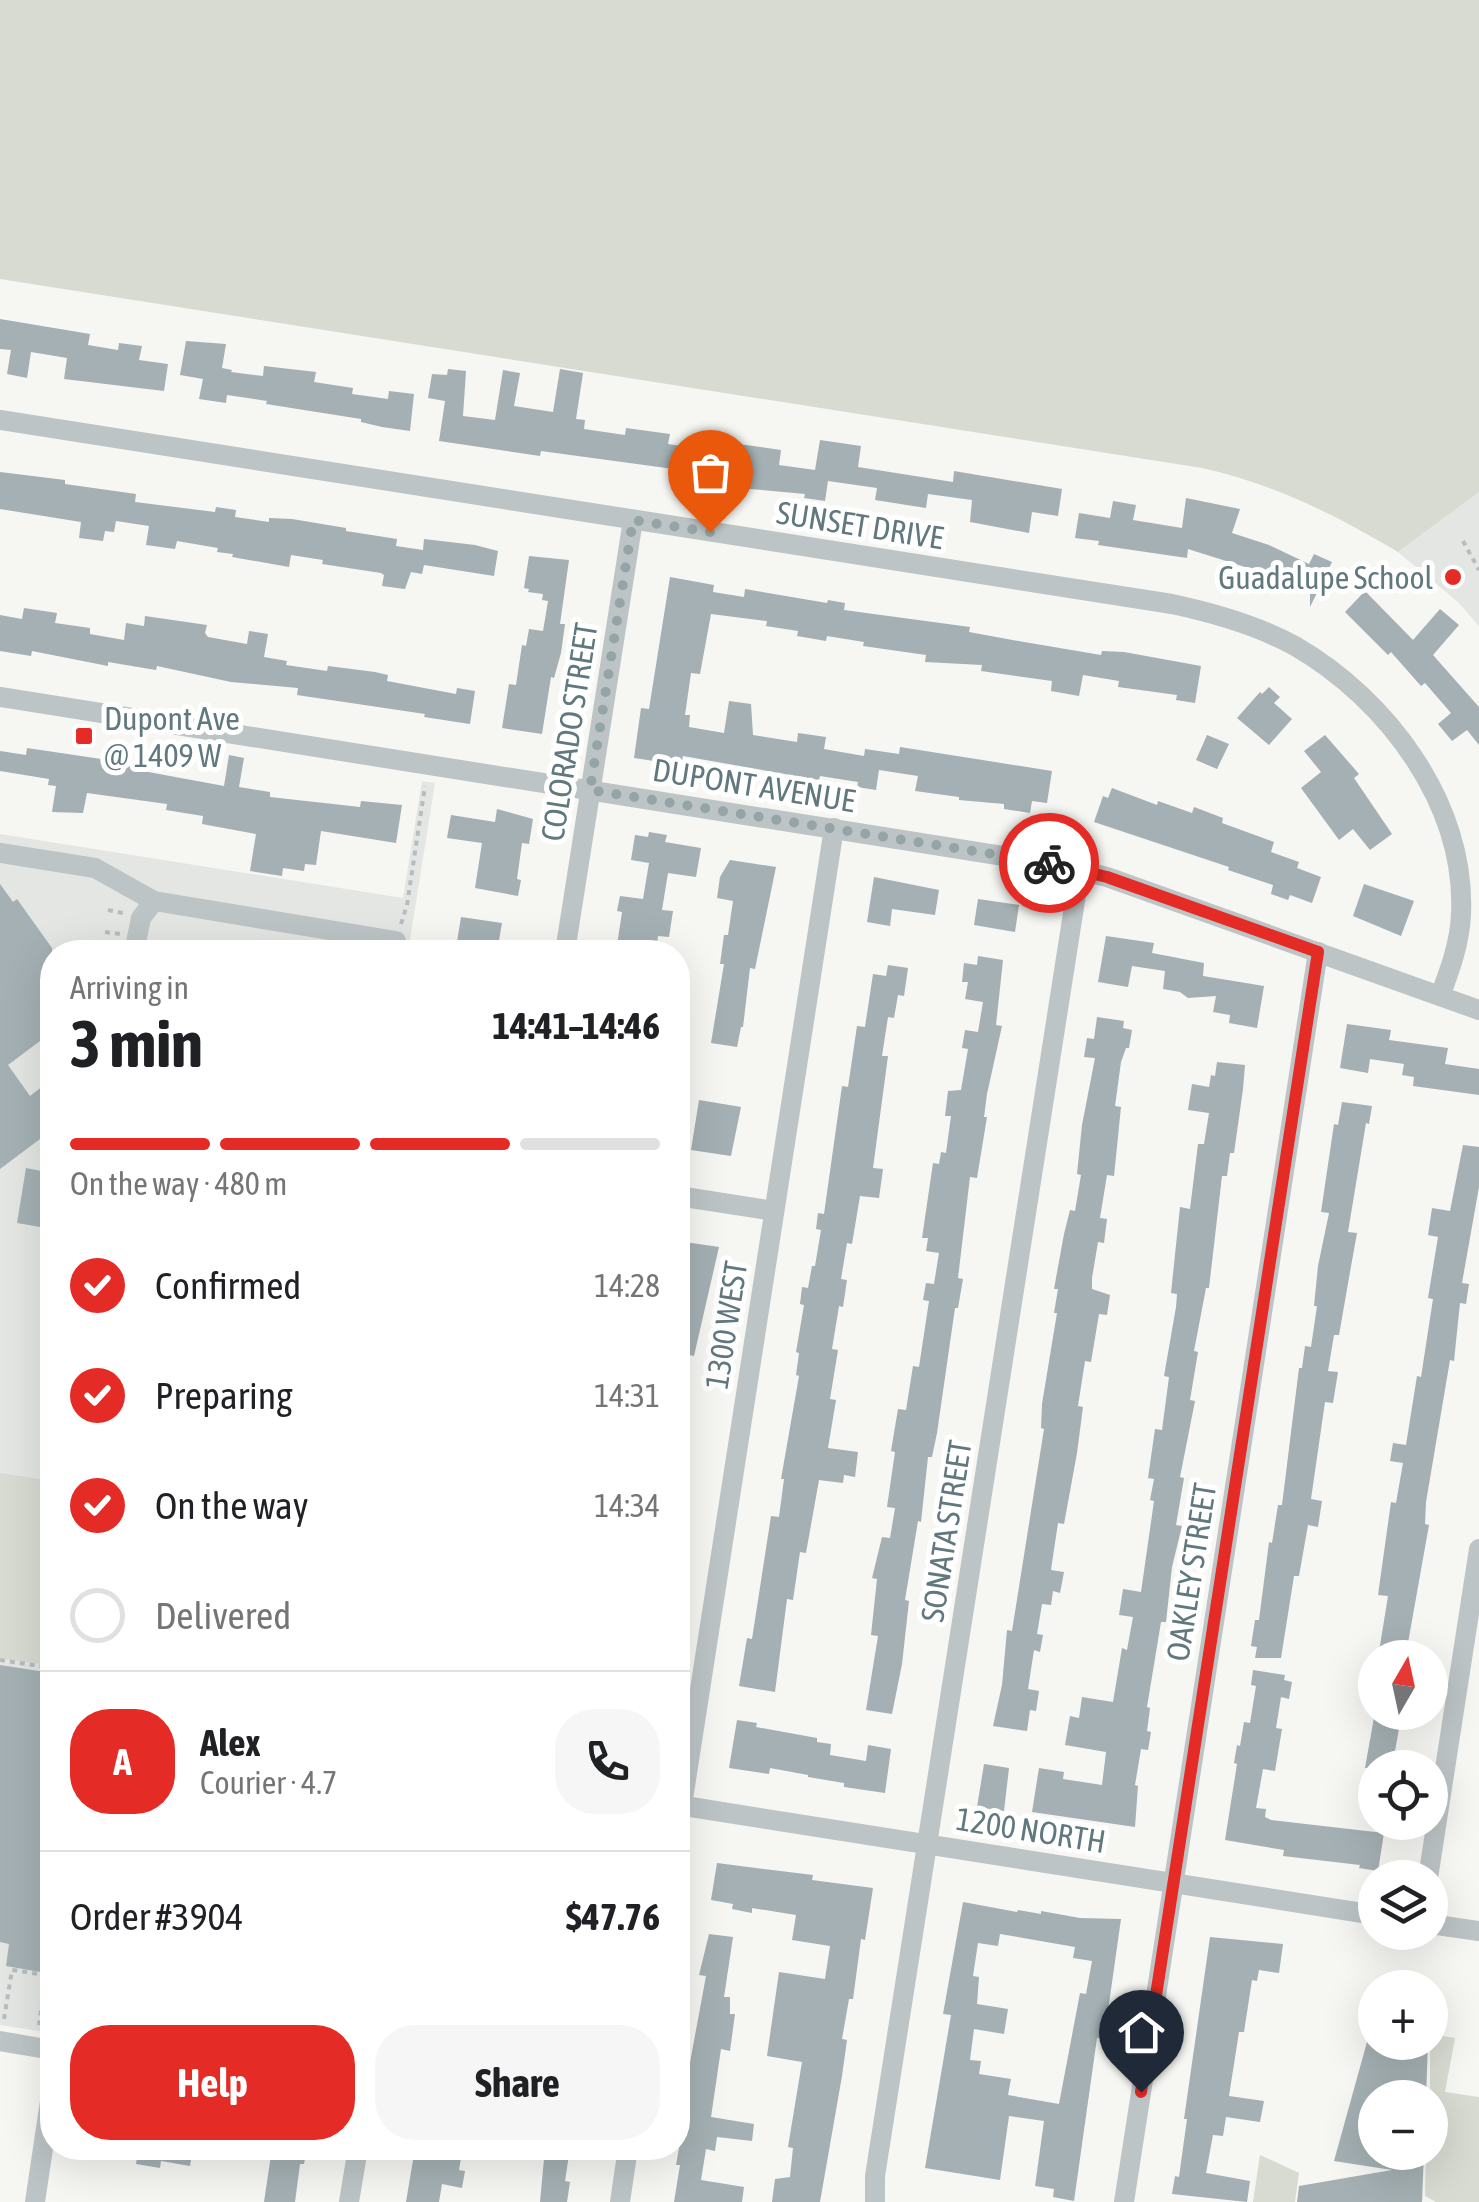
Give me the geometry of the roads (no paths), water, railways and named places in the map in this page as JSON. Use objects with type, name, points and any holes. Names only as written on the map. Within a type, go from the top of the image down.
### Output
[{"type":"street","name":"SUNSET DRIVE","points":[[0,420],[1172,604],[1236,621],[1294,646],[1348,685],[1394,731],[1416,762],[1442,811],[1456,857],[1461,914],[1456,949],[1440,996]]},
{"type":"street","name":"COLORADO STREET","points":[[567,940],[633,520]]},
{"type":"street","name":"DUPONT AVENUE","points":[[0,697],[1080,869],[1479,1010]]},
{"type":"street","name":"1300 WEST","points":[[690,1742],[834,828]]},
{"type":"street","points":[[0,853],[95,868],[154,901],[363,940]]},
{"type":"street","name":"SONATA STREET","points":[[875,2202],[875,2176],[1080,869]]},
{"type":"street","points":[[136,940],[141,918],[154,901]]},
{"type":"street","name":"OAKLEY STREET","points":[[1124,2202],[1318,952]]},
{"type":"street","points":[[690,1198],[774,1211]]},
{"type":"street","points":[[1431,1860],[1479,1549]]},
{"type":"street","name":"1200 NORTH","points":[[690,1807],[1358,1912]]},
{"type":"street","points":[[1448,1927],[1479,1931]]},
{"type":"street","points":[[0,2041],[40,2048]]},
{"type":"street","points":[[35,2202],[41,2160]]},
{"type":"street","points":[[350,2202],[356,2160]]},
{"type":"street","points":[[620,2202],[626,2160]]},
{"type":"place","name":"Guadalupe School","points":[[1453,577]]},
{"type":"place","name":"Dupont Ave @ 1409 W","points":[[84,736]]}]
